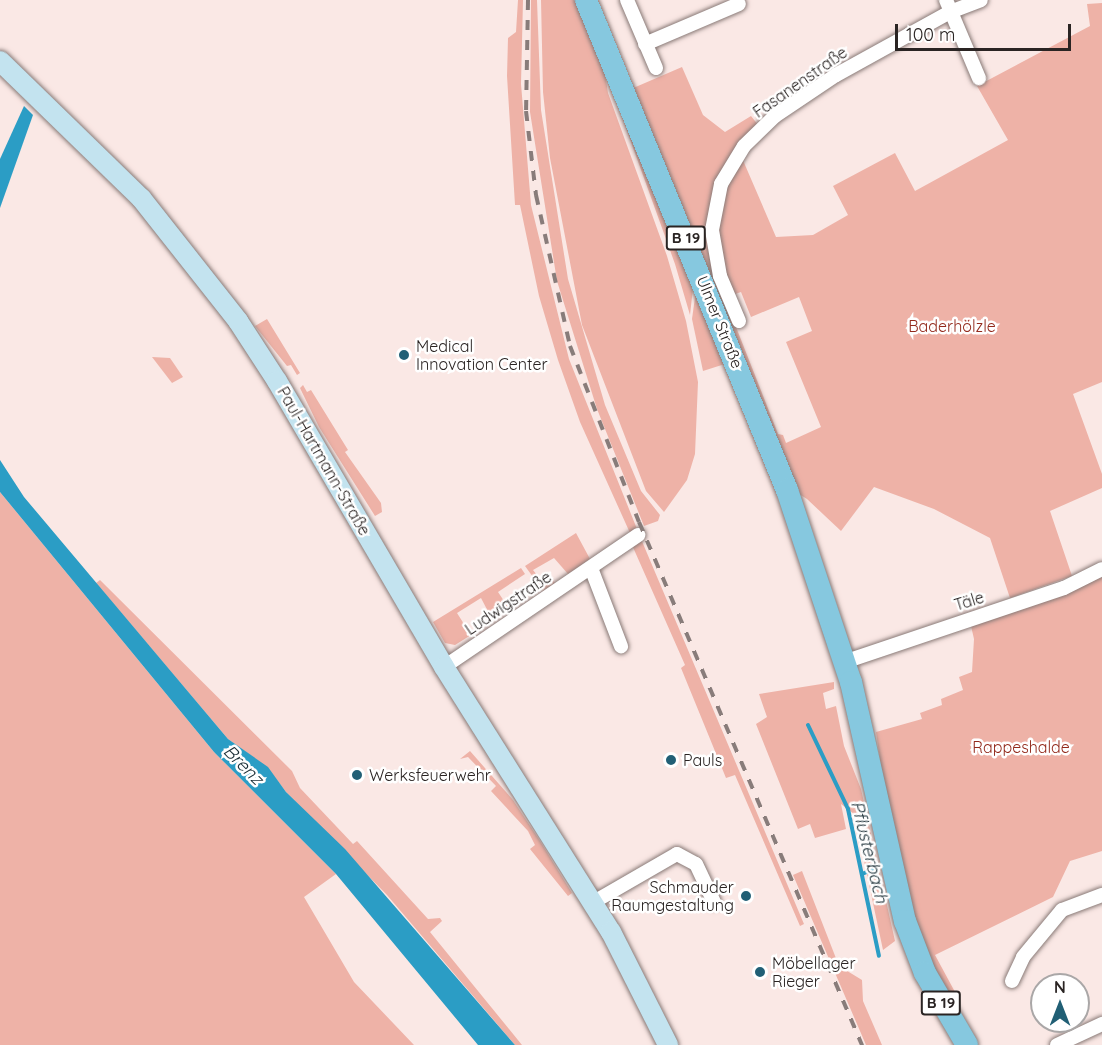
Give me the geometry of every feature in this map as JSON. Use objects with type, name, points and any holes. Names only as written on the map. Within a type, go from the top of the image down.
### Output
[{"type":"main road","name":"Ulmer Straße","points":[[586,0],[782,478],[844,662]]},
{"type":"main road","name":"Paul-Hartmann-Straße","points":[[3,70],[141,198],[224,302],[277,381],[444,667],[631,967],[668,1045]]},
{"type":"main road","name":"B 19","points":[[844,662],[862,724],[900,904],[919,959],[967,1045]]},
{"type":"street","points":[[627,0],[656,68]]},
{"type":"street","name":"Fasanenstraße","points":[[739,321],[720,276],[712,230],[721,184],[739,153],[775,116],[813,90],[948,6],[981,0]]},
{"type":"street","points":[[645,44],[739,4]]},
{"type":"street","points":[[948,6],[979,78]]},
{"type":"street","name":"Ludwigstraße","points":[[444,667],[638,535]]},
{"type":"street","points":[[591,568],[621,646]]},
{"type":"street","name":"Täle","points":[[844,662],[1064,588],[1102,569]]},
{"type":"street","points":[[592,903],[676,854],[696,864],[714,902]]},
{"type":"street","points":[[1012,981],[1023,957],[1062,910],[1102,895]]},
{"type":"street","points":[[1057,1045],[1102,1024]]},
{"type":"green space","points":[[518,0],[523,0],[521,84],[531,205],[569,359],[637,529],[630,533],[580,422],[558,360],[539,296],[520,205],[515,205],[507,76],[508,38],[516,32]]},
{"type":"green space","points":[[531,0],[537,0],[541,110],[568,279],[605,405],[641,491],[660,515],[658,521],[644,526],[597,409],[557,281],[530,112]]},
{"type":"green space","points":[[541,0],[578,0],[603,60],[608,93],[667,256],[686,321],[698,382],[695,454],[687,480],[664,512],[646,491],[582,325],[550,158],[543,92]]},
{"type":"green space","name":"Baderhölzle","points":[[1102,3],[1102,382],[1073,394],[1102,474],[1102,488],[1050,511],[1072,576],[1010,598],[990,538],[934,509],[874,487],[841,531],[807,499],[791,489],[724,305],[727,304],[778,434],[783,435],[786,443],[821,427],[786,342],[812,331],[799,297],[751,317],[741,292],[732,295],[723,273],[717,231],[725,191],[742,158],[776,237],[813,235],[848,215],[833,186],[895,153],[915,191],[1008,140],[977,86],[1090,26],[1087,4]]},
{"type":"green space","points":[[682,67],[703,115],[725,132],[751,116],[759,126],[713,202],[725,301],[722,302],[631,89]]},
{"type":"green space","points":[[613,92],[694,279],[690,315],[675,264]]},
{"type":"green space","points":[[697,283],[728,363],[703,371],[692,319]]},
{"type":"green space","points":[[267,319],[300,373],[297,375],[291,365],[287,366],[255,326]]},
{"type":"green space","points":[[152,357],[170,358],[183,377],[172,383]]},
{"type":"green space","points":[[303,385],[307,392],[311,390],[348,450],[345,452],[381,503],[382,512],[375,516],[319,427],[300,388]]},
{"type":"green space","points":[[0,492],[214,752],[336,874],[304,897],[354,982],[414,1045],[0,1045]]},
{"type":"green space","points":[[576,533],[590,559],[568,574],[554,558],[533,570],[544,584],[552,579],[555,583],[543,591],[525,566]]},
{"type":"green space","points":[[641,539],[804,924],[800,926],[735,775],[726,778],[681,668],[685,665],[632,545]]},
{"type":"green space","points":[[521,568],[525,574],[498,592],[508,607],[518,605],[493,621],[481,598],[457,613],[471,635],[455,645],[445,643],[433,622]]},
{"type":"green space","name":"Rappeshalde","points":[[1102,577],[1102,851],[1070,861],[1053,897],[935,955],[955,992],[947,995],[917,929],[884,787],[876,732],[922,719],[920,713],[942,705],[941,699],[963,690],[959,677],[972,672],[974,639],[971,626]]},
{"type":"green space","points":[[100,580],[292,771],[300,788],[353,844],[357,841],[428,919],[440,918],[442,921],[430,932],[522,1045],[515,1045],[387,895],[286,792],[268,768],[228,739],[96,583]]},
{"type":"green space","points":[[834,682],[834,689],[823,693],[826,709],[836,706],[844,746],[861,789],[895,941],[883,950],[854,814],[841,804],[846,829],[815,838],[810,824],[798,829],[756,724],[767,717],[759,694]]},
{"type":"green space","points":[[470,751],[513,800],[572,893],[568,896],[530,849],[535,845],[528,831],[491,791],[496,786],[468,757],[460,759]]},
{"type":"green space","points":[[802,871],[839,966],[862,980],[863,1001],[882,1045],[866,1045],[793,875]]},
{"type":"water","points":[[24,106],[33,115],[0,208],[0,159]]},
{"type":"water","name":"Brenz","points":[[0,460],[24,497],[228,739],[268,767],[286,792],[345,849],[515,1045],[478,1045],[336,874],[214,752],[0,492]]},
{"type":"waterway","name":"Pflusterbach","points":[[808,725],[848,809],[879,956]]},
{"type":"waterway","points":[[862,874],[876,868]]},
{"type":"railway","points":[[528,0],[526,111],[536,195],[570,346],[639,522],[862,1045]]},
{"type":"place","name":"Medical Innovation Center","points":[[404,355]]},
{"type":"place","name":"Pauls","points":[[671,760]]},
{"type":"place","name":"Werksfeuerwehr","points":[[357,775]]},
{"type":"place","name":"Schmauder Raumgestaltung","points":[[746,896]]},
{"type":"place","name":"Möbellager Rieger","points":[[760,972]]}]
